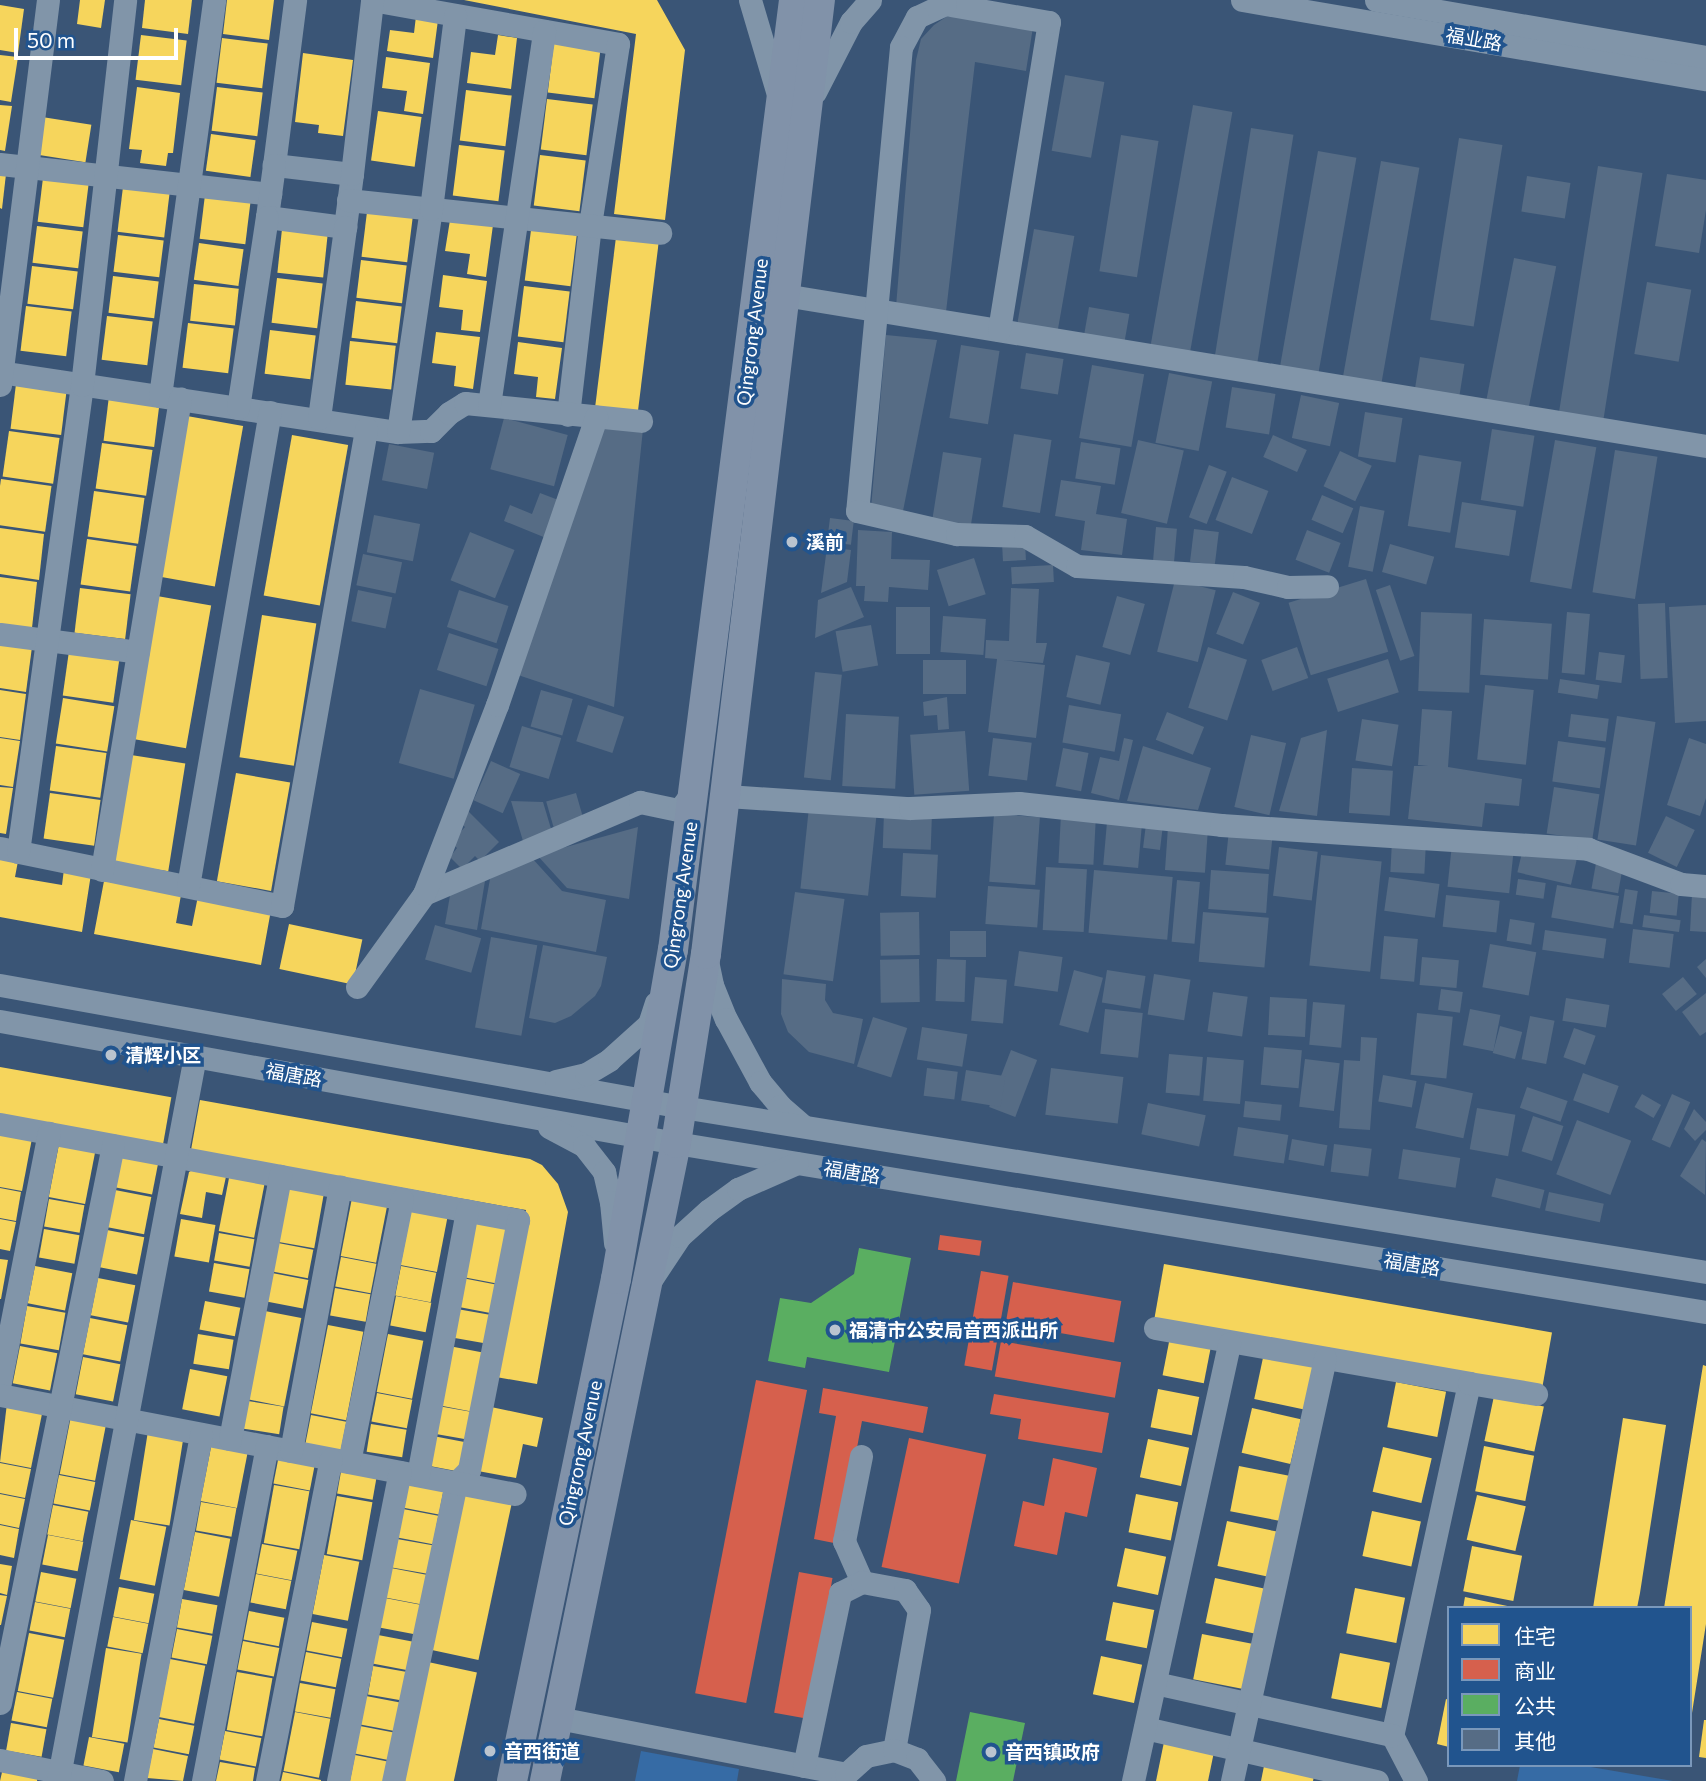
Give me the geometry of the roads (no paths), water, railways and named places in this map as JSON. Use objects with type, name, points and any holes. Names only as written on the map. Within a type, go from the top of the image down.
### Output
[{"type":"main road","name":"Qingrong Avenue","points":[[545,1781],[676,1143],[706,954],[727,796],[784,295],[794,109],[794,0]]},
{"type":"main road","name":"Qingrong Avenue","points":[[512,1781],[616,1279],[673,950],[794,109],[820,0]]},
{"type":"street","points":[[48,0],[1,376],[319,418],[398,432],[431,431],[449,413],[465,403],[641,421]]},
{"type":"street","points":[[125,0],[82,385],[47,640],[9,850],[282,906],[366,428]]},
{"type":"street","points":[[102,870],[138,652],[170,397],[190,186],[214,0]]},
{"type":"street","points":[[238,408],[267,218],[295,0]]},
{"type":"street","points":[[319,418],[372,0],[618,44],[590,225],[568,415]]},
{"type":"street","points":[[750,0],[772,64],[794,109],[851,22],[870,0]]},
{"type":"street","name":"福业路","points":[[1242,0],[1706,79]]},
{"type":"street","name":"福业路","points":[[1376,0],[1706,57]]},
{"type":"street","points":[[999,330],[1049,22],[945,4],[917,17],[901,47],[857,511],[957,534],[1024,536],[1077,566],[1244,577],[1288,587],[1328,586]]},
{"type":"street","points":[[398,432],[432,209],[455,15]]},
{"type":"street","points":[[489,405],[544,31]]},
{"type":"street","points":[[0,164],[270,194]]},
{"type":"street","points":[[274,165],[352,174]]},
{"type":"street","points":[[348,200],[660,233]]},
{"type":"street","points":[[267,218],[345,227]]},
{"type":"street","points":[[784,295],[1706,446]]},
{"type":"street","points":[[188,886],[270,412]]},
{"type":"street","points":[[357,987],[424,894],[497,705],[596,418]]},
{"type":"street","points":[[0,634],[138,652]]},
{"type":"street","points":[[424,894],[640,802],[679,810],[694,791]]},
{"type":"street","points":[[727,796],[910,808],[1019,803],[1221,825],[1588,849],[1681,884],[1706,886]]},
{"type":"street","points":[[543,1083],[586,1074],[630,1044],[649,1024],[673,950]]},
{"type":"street","points":[[706,954],[712,985],[760,1082],[780,1106],[805,1127]]},
{"type":"street","name":"福唐路","points":[[0,985],[682,1107],[1706,1272]]},
{"type":"street","name":"福唐路","points":[[0,1021],[640,1137],[1706,1312]]},
{"type":"street","points":[[59,1777],[195,1056]]},
{"type":"street","points":[[534,1118],[584,1146],[604,1172],[614,1231],[616,1279]]},
{"type":"street","points":[[0,1124],[518,1220],[469,1470],[456,1483],[393,1781]]},
{"type":"street","points":[[0,1382],[49,1133]]},
{"type":"street","points":[[0,1703],[113,1145]]},
{"type":"street","points":[[647,1286],[681,1236],[709,1210],[738,1189],[798,1163]]},
{"type":"street","points":[[230,1439],[280,1175]]},
{"type":"street","points":[[291,1451],[340,1187]]},
{"type":"street","points":[[267,1781],[402,1199]]},
{"type":"street","points":[[338,1781],[467,1211]]},
{"type":"street","points":[[1155,1328],[1229,1343],[1536,1394]]},
{"type":"street","points":[[1133,1781],[1229,1343]]},
{"type":"street","points":[[1232,1781],[1325,1358]]},
{"type":"street","points":[[1416,1781],[1392,1735],[1469,1382]]},
{"type":"street","points":[[0,1395],[516,1494]]},
{"type":"street","points":[[135,1781],[201,1434]]},
{"type":"street","points":[[203,1781],[267,1446]]},
{"type":"street","points":[[861,1456],[844,1541],[862,1582]]},
{"type":"street","points":[[804,1766],[840,1593],[862,1582],[905,1590],[919,1611],[894,1750]]},
{"type":"street","points":[[1154,1683],[1392,1735]]},
{"type":"street","points":[[558,1718],[804,1766],[844,1777],[866,1756],[894,1750],[917,1759],[934,1781]]},
{"type":"street","points":[[1145,1728],[1240,1750],[1333,1776],[1377,1781]]},
{"type":"street","points":[[0,1760],[59,1777],[103,1781]]},
{"type":"place","name":"溪前","points":[[792,542]]},
{"type":"place","name":"清辉小区","points":[[111,1055]]},
{"type":"place","name":"福清市公安局音西派出所","points":[[835,1330]]},
{"type":"place","name":"音西街道","points":[[490,1751]]},
{"type":"place","name":"音西镇政府","points":[[991,1752]]}]
